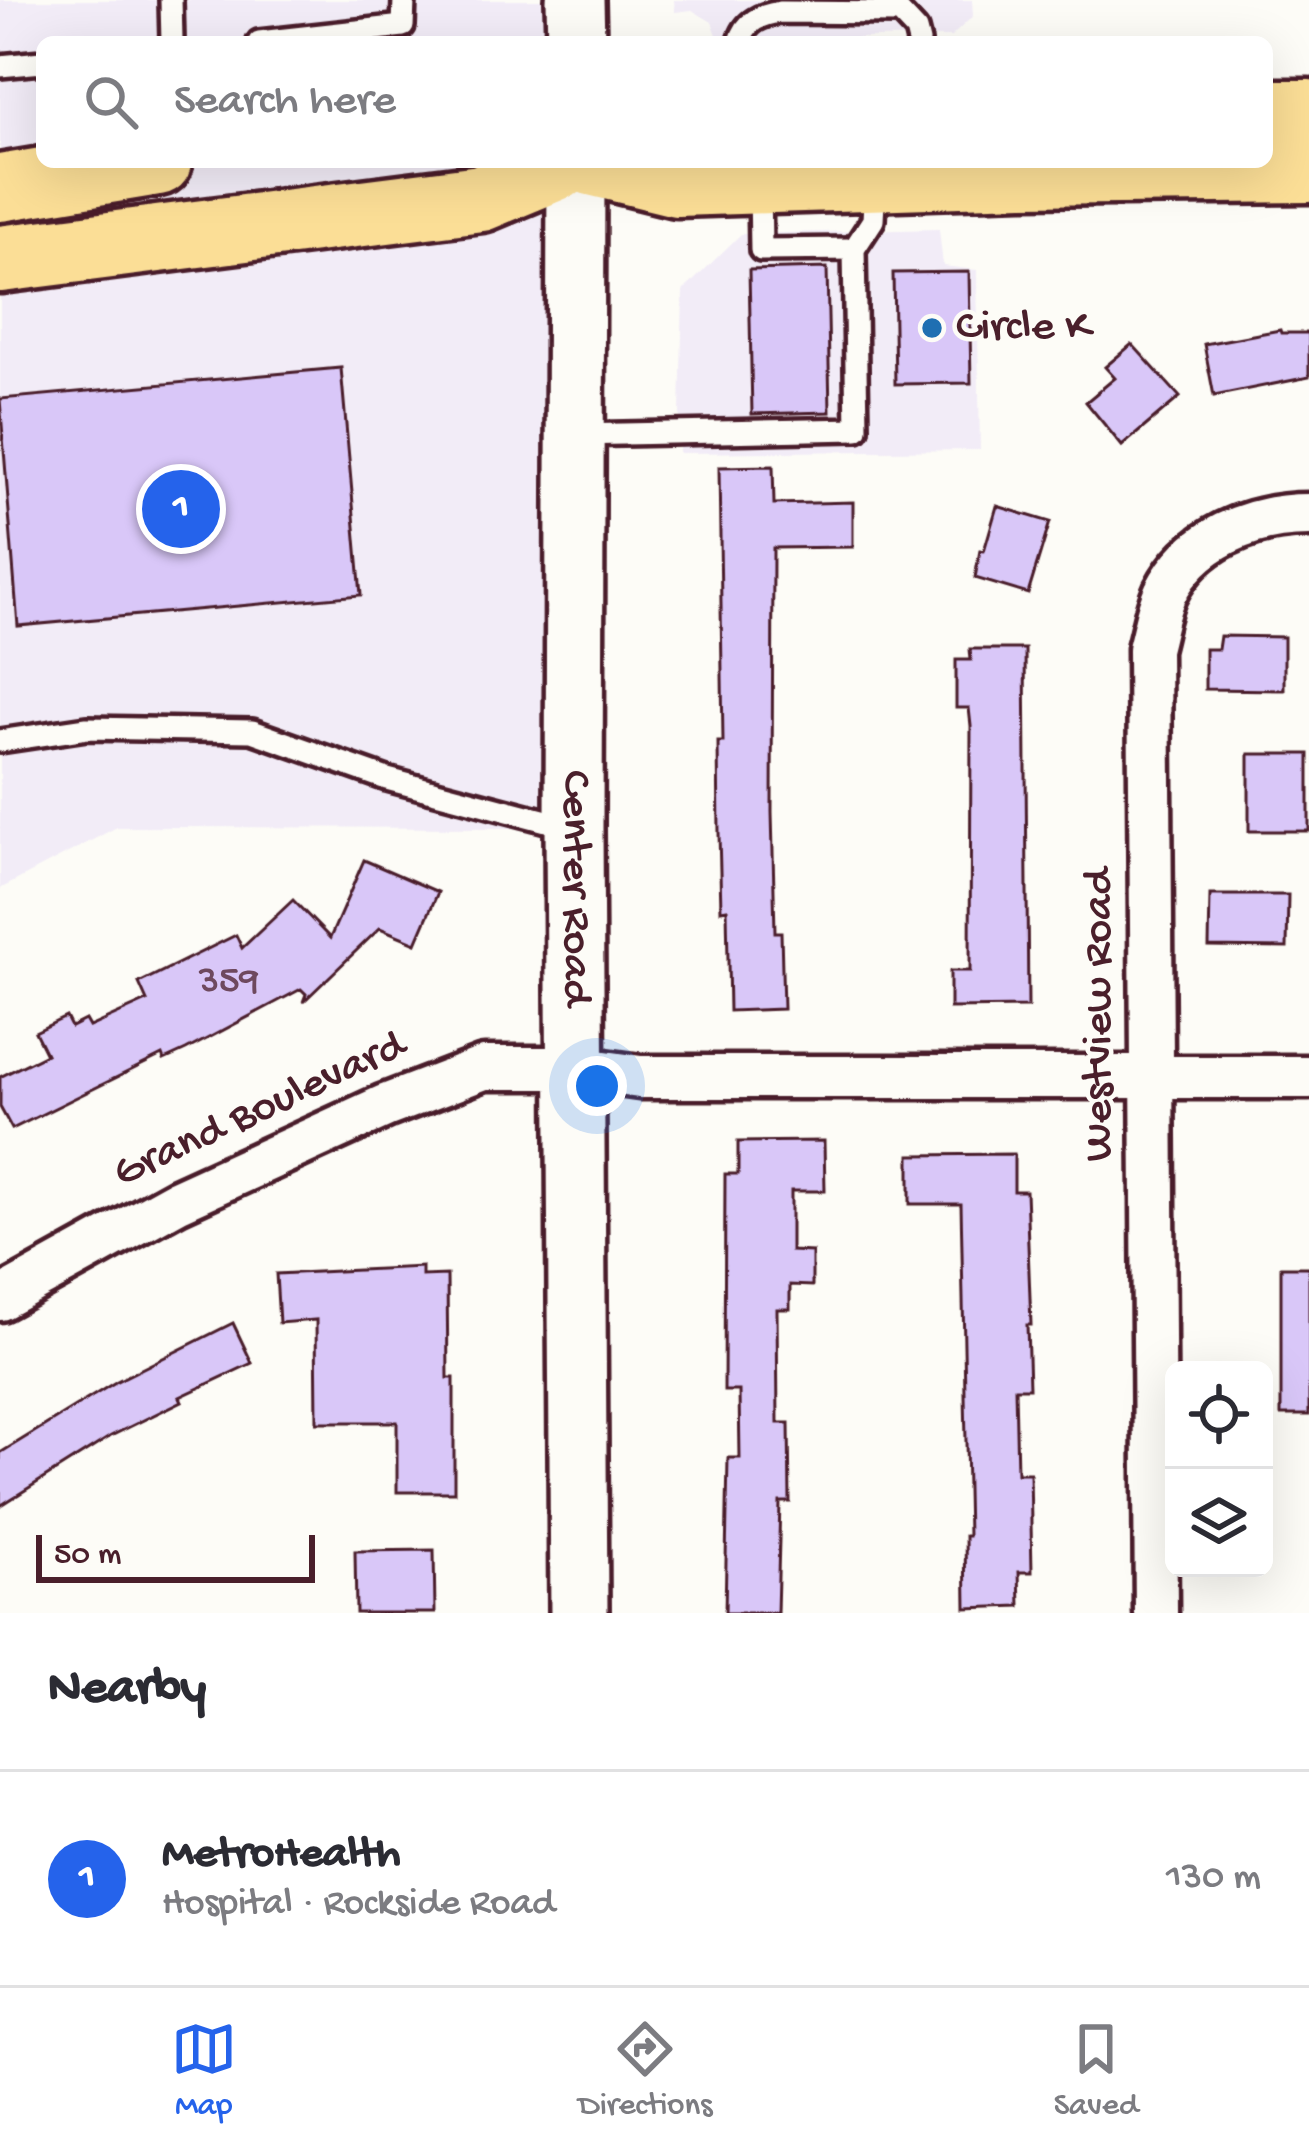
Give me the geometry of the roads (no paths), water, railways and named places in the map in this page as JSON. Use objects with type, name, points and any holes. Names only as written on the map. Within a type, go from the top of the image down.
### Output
[{"type":"main road","points":[[575,0],[576,36]]},
{"type":"main road","points":[[1273,113],[1309,113]]},
{"type":"main road","points":[[0,188],[122,168]]},
{"type":"main road","points":[[0,259],[481,198],[557,168]]},
{"type":"main road","name":"Center Road","points":[[572,168],[579,1613]]},
{"type":"main road","points":[[615,168],[677,183],[1309,170]]},
{"type":"street","name":"Westview Road","points":[[1156,1613],[1149,649],[1164,595],[1192,553],[1238,526],[1309,515]]},
{"type":"street","name":"Grand Boulevard","points":[[0,1299],[177,1201],[385,1106],[484,1068],[576,1068],[640,1077],[1309,1077]]},
{"type":"lane","points":[[171,0],[172,36]]},
{"type":"lane","points":[[313,36],[404,26],[404,0]]},
{"type":"lane","points":[[743,36],[750,23],[763,14],[780,12],[900,13],[918,36]]},
{"type":"lane","points":[[0,66],[36,63]]},
{"type":"lane","points":[[575,435],[857,429],[854,248],[873,220],[875,176]]},
{"type":"lane","points":[[760,180],[761,250],[854,248]]},
{"type":"lane","points":[[0,741],[87,728],[252,731],[387,779],[574,828]]},
{"type":"place","name":"Circle K","points":[[932,328]]},
{"type":"place","name":"MetroHealth","points":[[181,509]]}]
